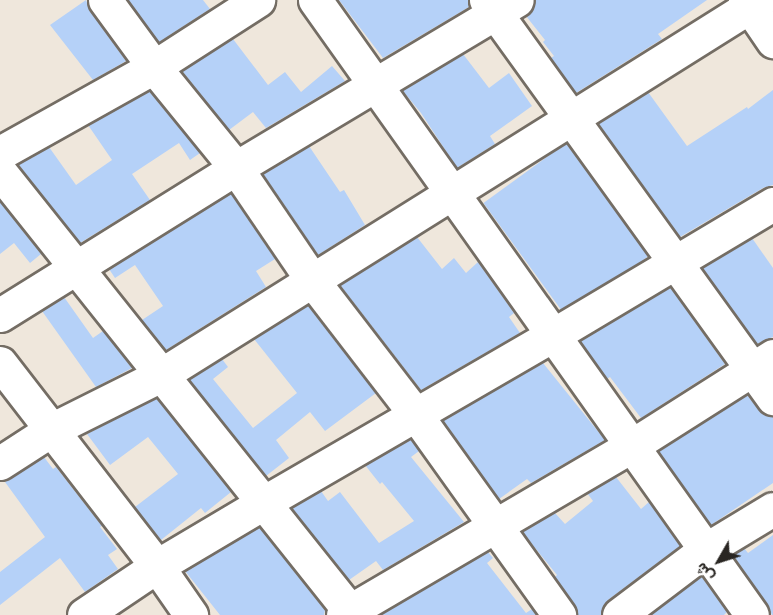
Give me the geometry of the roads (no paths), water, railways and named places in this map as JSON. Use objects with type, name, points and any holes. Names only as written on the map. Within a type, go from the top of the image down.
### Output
[{"type":"street","points":[[105,0],[154,67],[236,168],[312,280],[416,415],[559,615]]},
{"type":"street","points":[[0,153],[154,67],[258,0]]},
{"type":"street","points":[[315,0],[555,334],[752,615]]},
{"type":"street","points":[[0,463],[51,430],[161,375],[573,118],[752,2],[773,41]]},
{"type":"street","points":[[0,315],[500,5],[573,118],[674,263],[763,363],[773,398]]},
{"type":"street","points":[[0,172],[263,503],[348,614],[494,524],[633,445],[763,363]]},
{"type":"street","points":[[84,615],[158,566],[263,503],[555,334],[773,204]]},
{"type":"street","points":[[0,363],[158,566],[191,615]]},
{"type":"street","points":[[619,615],[705,550],[773,509]]}]
